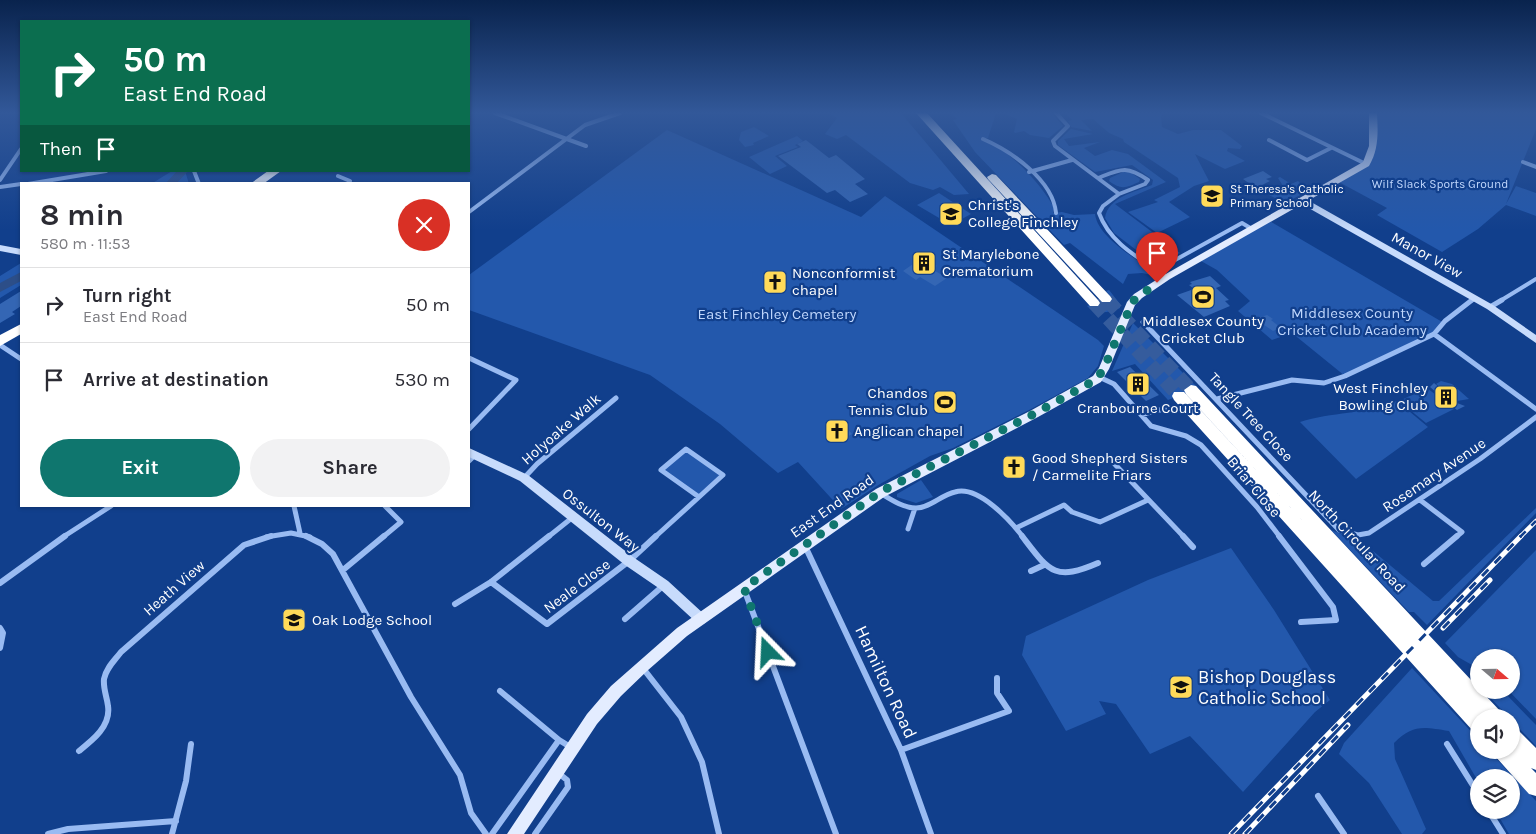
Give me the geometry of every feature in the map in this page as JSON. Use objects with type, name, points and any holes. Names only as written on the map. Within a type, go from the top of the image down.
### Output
[{"type":"highway","points":[[956,152],[1094,303]]},
{"type":"highway","points":[[968,152],[1106,299]]},
{"type":"highway","points":[[258,182],[274,172]]},
{"type":"highway","points":[[268,182],[281,172]]},
{"type":"highway","points":[[1,345],[20,329]]},
{"type":"highway","points":[[1,345],[20,336]]},
{"type":"highway","points":[[1182,399],[1387,612],[1451,682],[1484,709]]},
{"type":"highway","points":[[1451,682],[1470,711]]},
{"type":"highway","points":[[1520,744],[1536,761]]},
{"type":"highway","points":[[1510,759],[1536,787]]},
{"type":"main road","points":[[1099,377],[1133,301],[1144,291],[1366,164],[1373,152]]},
{"type":"main road","name":"East End Road","points":[[515,834],[592,719],[616,691],[642,666],[701,619],[880,492],[1034,414],[1099,377]]},
{"type":"street","points":[[0,180],[19,152]]},
{"type":"street","points":[[470,211],[549,152]]},
{"type":"street","points":[[1007,152],[1046,189],[1056,209],[1056,213]]},
{"type":"street","points":[[1062,152],[1119,194]]},
{"type":"street","points":[[1292,152],[1307,160],[1322,152]]},
{"type":"street","points":[[1339,152],[1366,164]]},
{"type":"street","points":[[1029,172],[1072,160]]},
{"type":"street","points":[[1523,162],[1536,167]]},
{"type":"street","points":[[1098,178],[1123,168],[1131,168],[1148,180],[1145,184],[1119,194],[1103,206],[1099,213],[1101,224],[1110,235],[1166,277]]},
{"type":"street","points":[[39,182],[87,173]]},
{"type":"street","points":[[338,176],[347,182]]},
{"type":"street","points":[[0,187],[20,184]]},
{"type":"street","name":"Manor View","points":[[1301,200],[1475,298],[1536,340]]},
{"type":"street","points":[[1157,270],[1242,223],[1252,229]]},
{"type":"street","points":[[0,248],[20,251]]},
{"type":"street","points":[[1490,307],[1536,279]]},
{"type":"street","points":[[1217,399],[1292,380],[1324,383],[1345,376],[1434,334],[1445,321],[1475,298]]},
{"type":"street","name":"Tangle Tree Close","points":[[1143,322],[1339,530]]},
{"type":"street","points":[[1434,334],[1536,409]]},
{"type":"street","points":[[1,345],[20,358]]},
{"type":"street","points":[[470,358],[516,380],[470,428]]},
{"type":"street","name":"Briar Close","points":[[1099,377],[1114,384],[1140,415],[1155,428],[1186,436],[1201,444],[1257,507],[1333,607],[1337,617],[1336,620],[1331,622],[1301,622]]},
{"type":"street","name":"Holyoake Walk","points":[[524,478],[537,464],[616,398]]},
{"type":"street","points":[[1140,415],[1182,399]]},
{"type":"street","name":"Rosemary Avenue","points":[[1339,530],[1358,536],[1369,533],[1420,500],[1536,417]]},
{"type":"street","points":[[629,561],[699,497],[723,475],[686,449],[661,470],[699,497]]},
{"type":"street","name":"Ossulton Way","points":[[471,456],[524,478],[629,561],[664,585],[701,619]]},
{"type":"street","points":[[1107,456],[1193,547]]},
{"type":"street","points":[[880,492],[898,503],[915,508],[926,506],[956,491],[970,492],[986,500],[1016,528],[1044,565],[1059,572],[1075,573],[1098,563]]},
{"type":"street","points":[[1016,528],[1064,505],[1072,512],[1100,522],[1148,500]]},
{"type":"street","points":[[1420,500],[1462,532],[1424,564]]},
{"type":"street","points":[[0,583],[51,545],[109,507]]},
{"type":"street","points":[[294,507],[300,533]]},
{"type":"street","points":[[343,570],[401,522],[386,507]]},
{"type":"street","points":[[908,529],[915,508]]},
{"type":"street","points":[[455,604],[491,582],[574,517]]},
{"type":"street","name":"Heath View","points":[[79,751],[92,741],[101,730],[108,714],[104,682],[109,668],[121,652],[244,546],[268,536],[284,532],[300,533],[321,541],[333,554],[343,570],[369,623],[411,698],[460,775],[471,813],[486,834]]},
{"type":"street","name":"Hamilton Road","points":[[805,546],[901,750],[931,834]]},
{"type":"street","name":"Neale Close","points":[[491,582],[547,624],[629,561]]},
{"type":"street","points":[[1031,571],[1044,565]]},
{"type":"street","points":[[625,619],[664,585]]},
{"type":"street","points":[[744,588],[836,834]]},
{"type":"street","points":[[0,628],[3,634],[0,648]]},
{"type":"street","points":[[642,666],[681,717],[702,762],[719,834]]},
{"type":"street","points":[[901,750],[1010,711],[997,693],[997,678]]},
{"type":"street","points":[[500,690],[559,740],[573,749]]},
{"type":"street","points":[[492,834],[559,740]]},
{"type":"street","points":[[172,834],[186,781],[191,744]]},
{"type":"street","points":[[1447,744],[1470,781]]},
{"type":"street","points":[[535,834],[568,787],[567,780],[556,772]]},
{"type":"street","points":[[1318,796],[1344,834]]},
{"type":"street","points":[[1494,819],[1503,834]]},
{"type":"street","points":[[48,834],[68,829],[176,821]]},
{"type":"green space","name":"East Finchley Cemetery","points":[[637,152],[716,152],[861,217],[885,196],[1098,340],[1104,346],[1098,366],[1088,378],[953,448],[930,456],[880,484],[841,509],[798,462],[778,473],[720,424],[650,375],[470,310],[470,274]]},
{"type":"green space","points":[[761,152],[785,152],[775,156],[787,166],[770,174],[749,157]]},
{"type":"green space","points":[[869,152],[934,152],[969,194],[954,195],[940,187],[933,190],[910,183]]},
{"type":"green space","points":[[975,152],[1005,152],[1013,158],[1042,189],[1054,208],[1053,213],[1095,214],[1098,223],[1111,240],[1156,273],[1152,275],[1142,273],[1128,274],[1123,284],[1070,243],[1064,245]]},
{"type":"green space","points":[[1067,152],[1089,152],[1095,156],[1107,152],[1128,154],[1166,182],[1115,204],[1180,253],[1157,266],[1114,233],[1105,218],[1111,205],[1117,200],[1152,185],[1153,180],[1132,165],[1095,172]]},
{"type":"green space","points":[[1139,152],[1229,152],[1245,161],[1225,169],[1195,154],[1209,181],[1194,186],[1169,202],[1190,217],[1157,233],[1128,212],[1158,202],[1154,200],[1180,187],[1178,178]]},
{"type":"green space","name":"Wilf Slack Sports Ground","points":[[1372,152],[1527,152],[1506,204],[1516,186],[1536,193],[1536,216],[1506,205],[1478,229],[1442,252],[1377,215],[1387,208],[1337,181],[1372,155]]},
{"type":"green space","points":[[170,172],[185,172],[188,182],[154,182]]},
{"type":"green space","points":[[1123,172],[1130,172],[1140,179],[1139,182],[1124,187],[1117,186],[1109,181],[1110,178]]},
{"type":"green space","points":[[1280,177],[1291,184],[1298,181],[1308,191],[1285,203],[1269,195],[1284,193],[1283,186],[1278,178]]},
{"type":"green space","points":[[939,193],[971,214],[951,225],[917,205]]},
{"type":"green space","name":"Middlesex County Cricket Club Academy","points":[[1268,220],[1444,323],[1434,334],[1345,376],[1292,333],[1272,340],[1238,311],[1250,301],[1217,270],[1201,261]]},
{"type":"green space","points":[[20,264],[20,286],[0,298],[0,276]]},
{"type":"green space","points":[[1109,290],[1120,304],[1120,308],[1098,312],[1087,306],[1112,298],[1106,291]]},
{"type":"green space","points":[[1133,323],[1198,388],[1168,400],[1135,364],[1112,371]]},
{"type":"green space","points":[[1441,381],[1452,384],[1469,399],[1457,401],[1436,384]]},
{"type":"green space","points":[[1427,388],[1454,409],[1426,423],[1399,401]]},
{"type":"green space","points":[[1397,401],[1428,427],[1356,479],[1300,422],[1373,408]]},
{"type":"green space","points":[[686,449],[723,475],[699,497],[661,470]]},
{"type":"green space","points":[[921,480],[933,497],[916,503],[897,497],[897,494]]},
{"type":"green space","points":[[1536,508],[1536,513],[1427,625],[1414,612],[1409,612],[1331,530],[1357,540],[1365,550],[1373,551],[1433,601],[1439,601]]},
{"type":"green space","points":[[1231,548],[1274,610],[1330,700],[1315,712],[1243,792],[1190,736],[1150,754],[1116,704],[1099,701],[1106,714],[1066,731],[1022,655],[1026,636],[1148,580]]},
{"type":"green space","points":[[1536,550],[1536,719],[1517,699],[1520,699],[1520,649],[1470,649],[1470,664],[1458,657],[1445,643]]},
{"type":"green space","points":[[1412,668],[1470,730],[1470,759],[1496,759],[1506,769],[1471,769],[1449,731],[1419,728],[1407,733],[1394,743],[1395,759],[1426,829],[1422,834],[1402,834],[1369,783],[1339,754],[1344,743]]},
{"type":"green space","points":[[1492,699],[1511,699],[1536,725],[1536,746],[1520,729],[1520,709],[1501,709]]},
{"type":"green space","points":[[1520,784],[1536,801],[1536,834],[1509,834],[1500,819],[1520,819]]},
{"type":"building","points":[[788,152],[821,152],[829,158],[836,155],[865,179],[855,184],[868,194],[850,202],[835,190],[827,193],[778,156]]},
{"type":"building","points":[[1263,171],[1272,177],[1266,179],[1270,181],[1256,188],[1243,179]]},
{"type":"building","name":"St Marylebone Crematorium","points":[[923,257],[937,266],[932,269],[947,278],[935,286],[920,277],[916,280],[903,271]]},
{"type":"building","name":"Middlesex County Cricket Club","points":[[1210,276],[1221,286],[1216,288],[1229,300],[1225,301],[1230,306],[1204,317],[1177,295],[1194,289],[1189,285],[1192,284],[1190,282]]},
{"type":"building","points":[[20,292],[20,307],[12,312],[15,314],[0,323],[0,304]]},
{"type":"building","points":[[1267,315],[1281,328],[1273,331],[1255,319]]},
{"type":"building","name":"Cranbourne Court","points":[[1130,367],[1159,395],[1146,401],[1117,372]]},
{"type":"building","name":"West Finchley Bowling Club","points":[[1434,383],[1457,403],[1465,406],[1457,410],[1430,387]]},
{"type":"building","name":"Anglican chapel","points":[[835,422],[838,425],[842,423],[852,434],[840,441],[828,429]]},
{"type":"waterway","points":[[172,182],[182,172]]},
{"type":"waterway","points":[[0,288],[20,277]]},
{"type":"tunnel","points":[[1107,300],[1191,390]]},
{"type":"tunnel","points":[[1094,303],[1179,396]]},
{"type":"railway","points":[[1521,536],[1536,521]]},
{"type":"railway","points":[[1231,834],[1521,536]]},
{"type":"railway","points":[[1443,628],[1490,580]]},
{"type":"railway","points":[[1245,834],[1348,725]]},
{"type":"place","name":"St Theresa's Catholic Primary School","points":[[1212,196]]},
{"type":"place","name":"Christ's College Finchley","points":[[951,214]]},
{"type":"place","name":"St Marylebone Crematorium","points":[[924,263]]},
{"type":"place","name":"Nonconformist chapel","points":[[775,282]]},
{"type":"place","name":"Middlesex County Cricket Club","points":[[1203,297]]},
{"type":"place","name":"Cranbourne Court","points":[[1138,384]]},
{"type":"place","name":"West Finchley Bowling Club","points":[[1446,397]]},
{"type":"place","name":"Chandos Tennis Club","points":[[945,402]]},
{"type":"place","name":"Anglican chapel","points":[[837,431]]},
{"type":"place","name":"Good Shepherd Sisters / Carmelite Friars","points":[[1014,467]]},
{"type":"place","name":"Oak Lodge School","points":[[294,620]]},
{"type":"place","name":"Bishop Douglass Catholic School","points":[[1181,687]]},
{"type":"route","points":[[768,652],[744,588],[880,492],[1000,432],[1093,382],[1102,373],[1133,301],[1157,283]]}]
